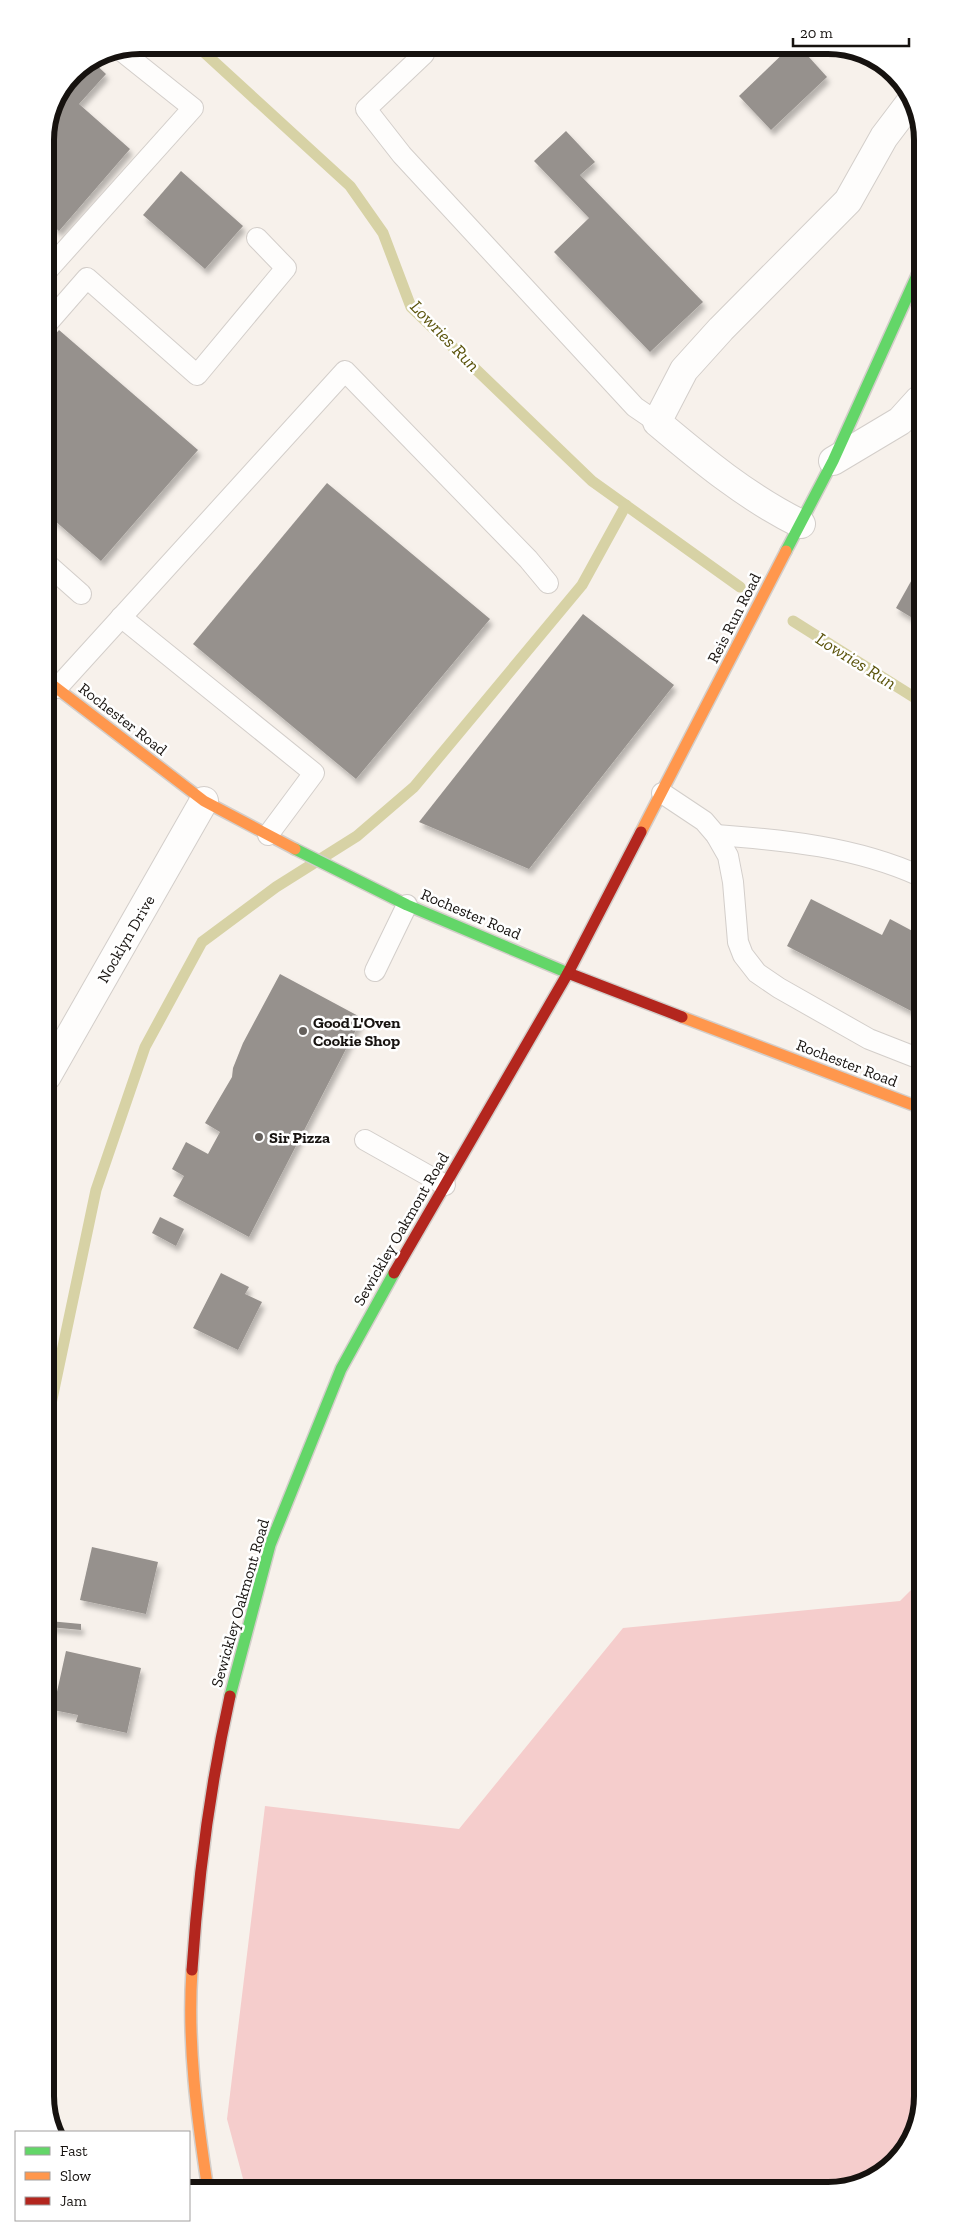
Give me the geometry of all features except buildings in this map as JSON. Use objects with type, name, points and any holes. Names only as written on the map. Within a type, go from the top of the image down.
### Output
[{"type":"main road","name":"Reis Run Road","points":[[568,973],[833,462],[914,282]]},
{"type":"main road","name":"Rochester Road","points":[[54,686],[204,801],[337,871],[407,905],[568,973],[914,1106]]},
{"type":"main road","name":"Sewickley Oakmont Road","points":[[207,2182],[198,2123],[191,1989],[196,1903],[212,1791],[236,1671],[270,1545],[318,1422],[341,1369],[367,1320],[568,973]]},
{"type":"street","points":[[801,524],[774,511],[701,460],[657,422],[684,370],[721,329],[848,201],[884,137],[907,106]]},
{"type":"street","points":[[833,462],[900,421],[914,406]]},
{"type":"street","name":"Nocklyn Drive","points":[[54,1065],[204,801]]},
{"type":"lane","points":[[424,54],[366,109],[402,155],[635,408],[657,422]]},
{"type":"lane","points":[[54,261],[194,108],[126,55]]},
{"type":"lane","points":[[54,316],[87,278],[197,375],[286,268],[257,238]]},
{"type":"lane","points":[[54,682],[121,617],[344,370],[528,559],[548,584]]},
{"type":"lane","points":[[54,570],[81,594]]},
{"type":"lane","points":[[121,617],[314,773],[268,835]]},
{"type":"lane","points":[[662,793],[704,821],[716,835],[728,856],[733,882],[738,942],[743,955],[757,974],[869,1039],[914,1057]]},
{"type":"lane","points":[[716,835],[794,841],[876,860],[914,874]]},
{"type":"lane","points":[[375,972],[407,905]]},
{"type":"lane","points":[[365,1140],[445,1185]]},
{"type":"shaded area","points":[[914,1587],[914,2107],[908,2129],[900,2144],[889,2157],[871,2171],[856,2178],[839,2182],[244,2182],[227,2119],[265,1806],[459,1829],[623,1628],[900,1601]]},
{"type":"waterway","name":"Lowries Run","points":[[206,54],[350,186],[383,233],[411,307],[592,481],[740,587]]},
{"type":"waterway","points":[[54,1390],[96,1190],[145,1047],[202,942],[276,887],[357,836],[414,787],[582,585],[626,505]]},
{"type":"waterway","name":"Lowries Run","points":[[793,621],[914,697]]},
{"type":"traffic: fast","points":[[786,551],[833,461],[914,282]]},
{"type":"traffic: fast","points":[[295,849],[407,905],[568,973]]},
{"type":"traffic: fast","points":[[230,1696],[270,1545],[341,1369],[394,1273]]},
{"type":"traffic: slow","points":[[641,832],[786,551]]},
{"type":"traffic: slow","points":[[54,686],[204,801],[295,849]]},
{"type":"traffic: slow","points":[[682,1017],[914,1105]]},
{"type":"traffic: slow","points":[[192,1970],[192,2053],[200,2136],[207,2182]]},
{"type":"traffic: jam","points":[[641,832],[568,973],[682,1017]]},
{"type":"traffic: jam","points":[[394,1273],[568,973]]},
{"type":"traffic: jam","points":[[192,1970],[206,1832],[216,1764],[230,1696]]},
{"type":"place","name":"Good L'Oven Cookie Shop","points":[[303,1031]]},
{"type":"place","name":"Sir Pizza","points":[[259,1137]]}]
